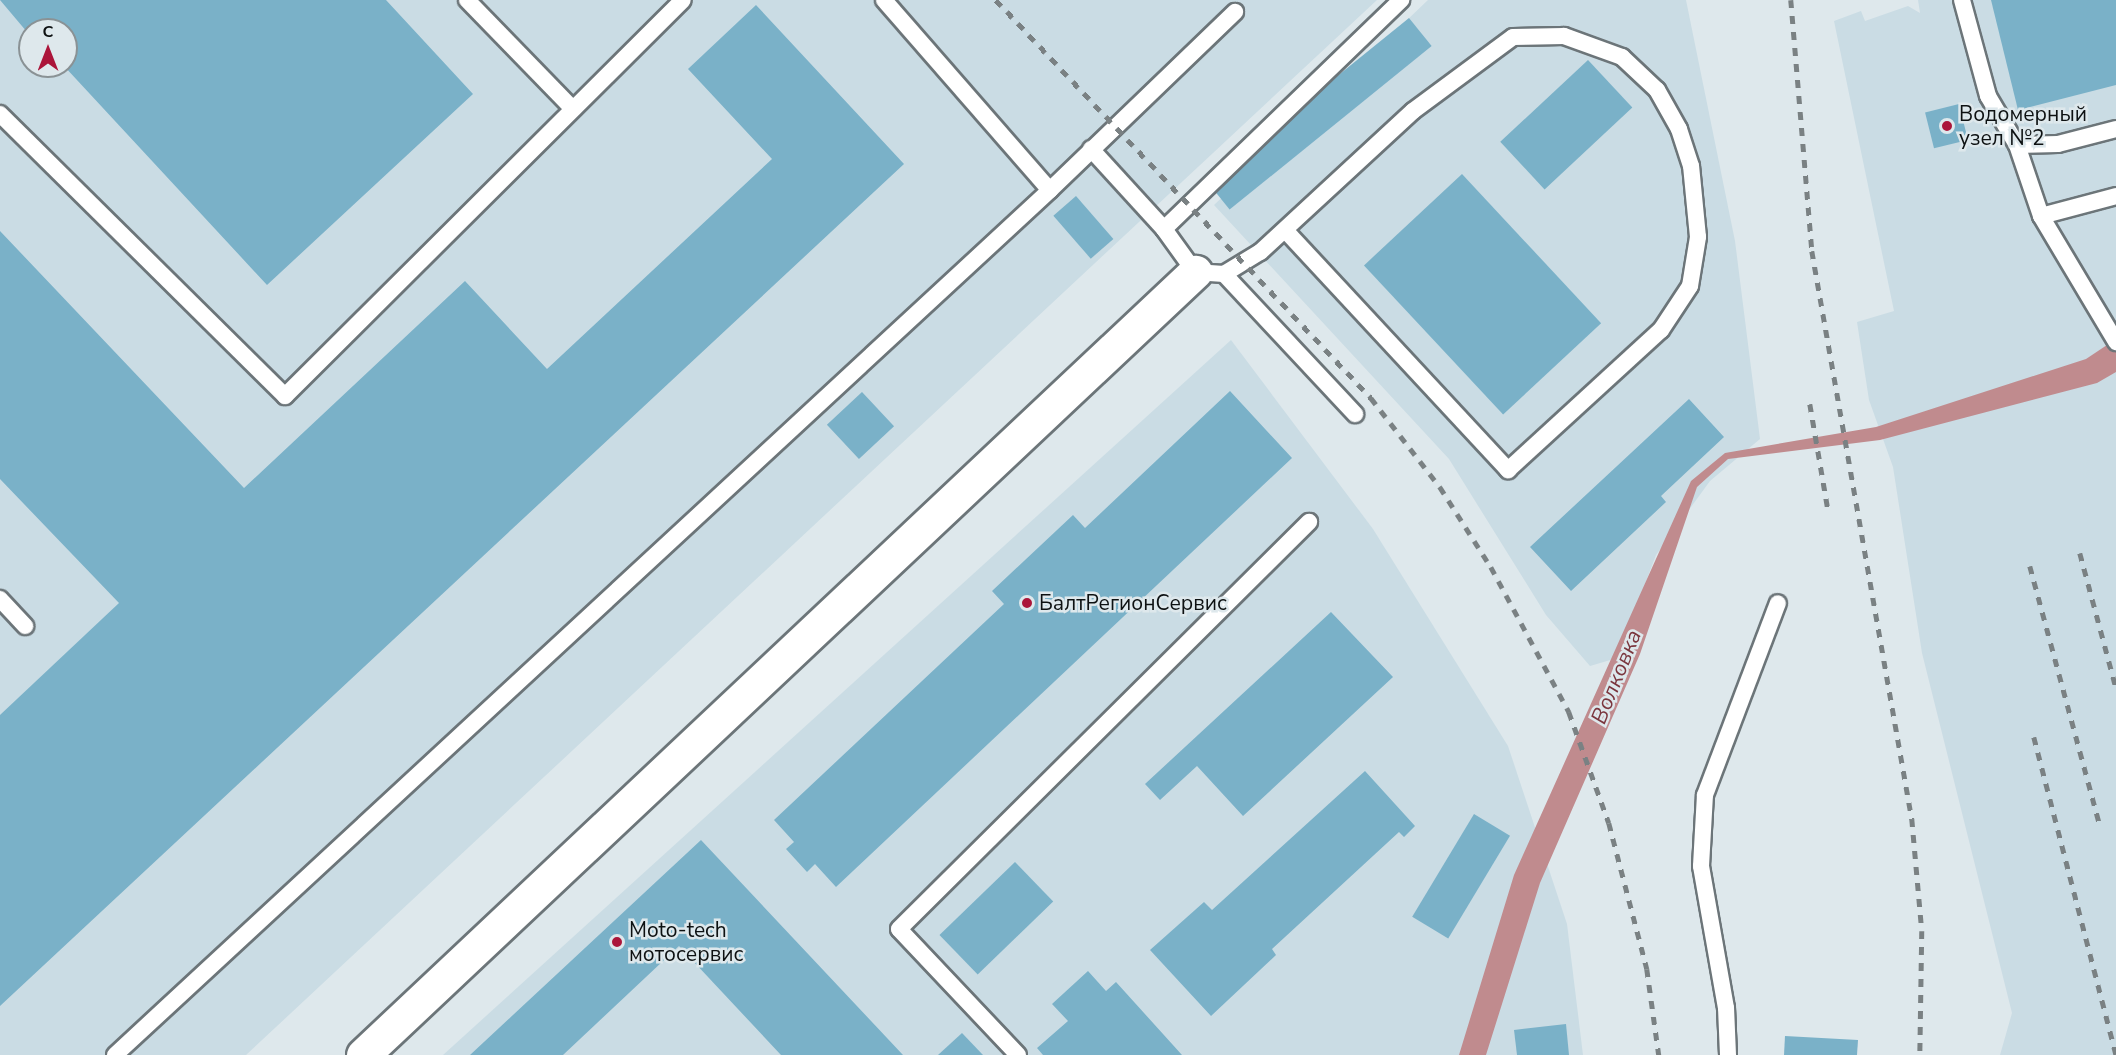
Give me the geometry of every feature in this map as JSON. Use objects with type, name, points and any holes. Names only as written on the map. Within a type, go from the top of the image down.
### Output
[{"type":"street","points":[[375,1051],[1210,273]]},
{"type":"lane","points":[[467,0],[573,109]]},
{"type":"lane","points":[[0,114],[285,396],[682,0]]},
{"type":"lane","points":[[884,0],[1050,190]]},
{"type":"lane","points":[[1164,229],[1401,0]]},
{"type":"lane","points":[[1962,0],[1988,96],[2017,145],[2041,216],[2116,342]]},
{"type":"lane","points":[[114,1055],[1050,190],[1235,12]]},
{"type":"lane","points":[[1210,273],[1285,230],[1413,111],[1513,37],[1564,36],[1622,57],[1657,90],[1679,129],[1691,166],[1698,237],[1690,286],[1661,330],[1508,470],[1285,230]]},
{"type":"lane","points":[[2017,145],[2058,144],[2116,129]]},
{"type":"lane","points":[[1091,149],[1164,229],[1355,414]]},
{"type":"lane","points":[[2041,216],[2116,196]]},
{"type":"lane","points":[[1018,1055],[899,929],[1309,522]]},
{"type":"lane","points":[[0,599],[25,626]]},
{"type":"lane","points":[[1728,1055],[1726,1008],[1701,866],[1705,795],[1778,603]]},
{"type":"shaded area","points":[[0,0],[1377,0],[246,1055],[0,1055]]},
{"type":"shaded area","points":[[1428,0],[1686,0],[1735,241],[1760,439],[1710,481],[1656,555],[1617,658],[1590,666],[1546,615],[1449,459],[1214,205]]},
{"type":"shaded area","points":[[1918,0],[2116,0],[2116,1055],[2000,1055],[2012,1013],[1922,653],[1893,467],[1869,400],[1857,322],[1894,311],[1834,21],[1861,11],[1865,21],[1908,6],[1920,13]]},
{"type":"shaded area","points":[[1231,340],[1373,529],[1508,746],[1567,924],[1583,1055],[443,1055]]},
{"type":"water","name":"Волковка","points":[[2116,339],[2116,372],[2097,383],[1880,440],[1728,459],[1697,487],[1640,654],[1540,883],[1486,1055],[1459,1055],[1514,875],[1691,481],[1725,453],[1876,427],[2086,359]]},
{"type":"building","points":[[0,0],[386,0],[473,94],[267,285],[75,78],[78,78],[78,18],[18,18],[18,21]]},
{"type":"building","points":[[1991,0],[2116,0],[2116,85],[2018,110]]},
{"type":"building","points":[[756,5],[904,164],[0,1006],[0,715],[119,603],[0,479],[0,231],[244,488],[465,281],[547,369],[772,159],[688,69]]},
{"type":"building","points":[[1409,18],[1432,46],[1230,210],[1207,182]]},
{"type":"building","points":[[1588,60],[1632,108],[1545,189],[1500,142]]},
{"type":"building","name":"Водомерный узел №2","points":[[1959,104],[1968,140],[1934,148],[1925,112]]},
{"type":"building","points":[[1462,174],[1601,323],[1503,415],[1364,265]]},
{"type":"building","points":[[1076,196],[1113,239],[1091,259],[1053,216]]},
{"type":"building","points":[[1230,391],[1292,458],[836,887],[815,864],[807,872],[786,849],[794,842],[774,820],[1004,604],[992,591],[1073,515],[1085,528]]},
{"type":"building","points":[[862,392],[894,426],[859,459],[827,425]]},
{"type":"building","points":[[1689,399],[1724,437],[1661,496],[1666,502],[1571,591],[1530,547]]},
{"type":"building","points":[[1331,612],[1393,677],[1243,816],[1197,766],[1160,800],[1145,784]]},
{"type":"building","points":[[1365,771],[1415,826],[1404,837],[1399,832],[1272,949],[1276,955],[1211,1016],[1150,950],[1204,902],[1212,910]]},
{"type":"building","points":[[1474,814],[1510,836],[1448,938],[1412,917]]},
{"type":"building","points":[[701,840],[903,1055],[781,1055],[679,946],[563,1055],[470,1055]]},
{"type":"building","points":[[1015,862],[1053,902],[978,975],[939,935]]},
{"type":"building","points":[[1088,971],[1106,991],[1116,982],[1182,1055],[1043,1055],[1037,1048],[1068,1021],[1052,1004]]},
{"type":"building","points":[[1566,1024],[1569,1055],[1517,1055],[1514,1030]]},
{"type":"building","points":[[962,1033],[983,1055],[938,1055]]},
{"type":"building","points":[[1785,1036],[1858,1040],[1857,1055],[1784,1055]]},
{"type":"railway","points":[[996,0],[1371,398],[1440,487],[1491,567],[1569,712],[1609,823],[1647,969],[1659,1055]]},
{"type":"railway","points":[[1791,0],[1812,251],[1912,819],[1922,931],[1920,1055]]},
{"type":"railway","points":[[1810,404],[1828,509]]},
{"type":"railway","points":[[2080,553],[2116,687]]},
{"type":"railway","points":[[2030,566],[2100,826]]},
{"type":"railway","points":[[2034,737],[2116,1055]]},
{"type":"place","name":"Водомерный узел №2","points":[[1947,126]]},
{"type":"place","name":"БалтРегионСервис","points":[[1027,603]]},
{"type":"place","name":"Moto-tech мотосервис","points":[[617,942]]}]
